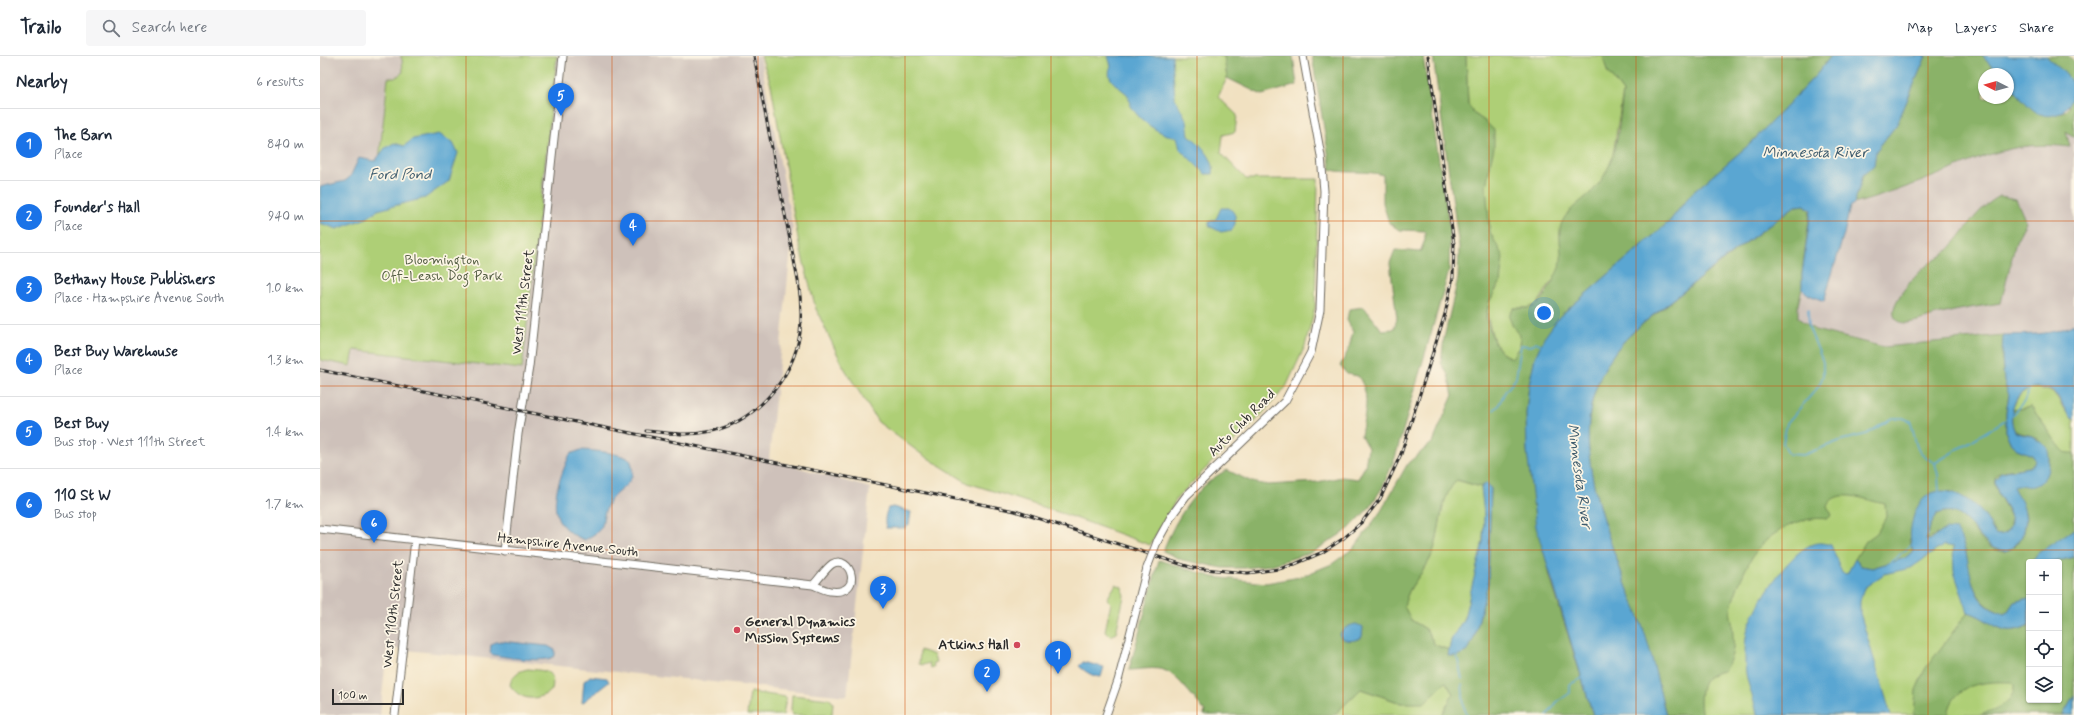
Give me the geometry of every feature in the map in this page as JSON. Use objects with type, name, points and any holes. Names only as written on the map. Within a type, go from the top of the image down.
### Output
[{"type":"street","name":"West 111th Street","points":[[505,551],[518,434],[529,367],[563,56]]},
{"type":"street","name":"Auto Club Road","points":[[1106,715],[1118,681],[1147,568],[1157,542],[1172,515],[1186,496],[1285,401],[1311,352],[1320,310],[1324,191],[1321,156],[1304,56]]},
{"type":"street","name":"Hampshire Avenue South","points":[[320,529],[813,585],[830,591],[842,591],[848,588],[852,582],[851,573],[845,564],[841,562],[833,564],[813,585]]},
{"type":"street","name":"West 110th Street","points":[[395,715],[415,540]]},
{"type":"shaded area","points":[[320,56],[760,56],[793,229],[769,459],[870,488],[847,696],[387,648],[380,715],[320,715]]},
{"type":"shaded area","points":[[1926,56],[1982,56],[1993,68],[1978,68],[1978,104],[2014,104],[2014,89],[2036,112],[2048,116],[2074,137],[2074,324],[2065,329],[2035,334],[2003,335],[1884,347],[1815,330],[1798,318],[1798,305],[1802,289],[1809,295],[1824,300],[1844,234],[1850,206],[1897,124]]},
{"type":"green space","name":"Bloomington Off-Leash Dog Park","points":[[400,56],[557,56],[522,369],[354,350],[351,366],[320,360],[320,202],[374,207],[388,78],[395,78],[403,72],[402,59]]},
{"type":"green space","points":[[761,56],[1224,56],[1227,78],[1218,97],[1237,115],[1235,132],[1223,135],[1221,153],[1246,179],[1318,179],[1315,308],[1305,346],[1286,387],[1252,425],[1214,460],[1177,498],[1150,545],[1070,516],[968,483],[920,453],[878,422],[843,366],[816,309],[799,244],[771,85]]},
{"type":"green space","points":[[1224,56],[1293,56],[1297,85],[1262,95],[1227,78]]},
{"type":"green space","points":[[1312,56],[1423,56],[1450,232],[1449,271],[1395,458],[1382,488],[1370,507],[1349,529],[1313,552],[1271,565],[1245,568],[1223,568],[1182,560],[1163,551],[1174,527],[1196,494],[1227,470],[1252,482],[1268,485],[1317,482],[1342,477],[1358,479],[1365,466],[1368,448],[1361,436],[1366,398],[1365,391],[1358,376],[1347,374],[1340,366],[1348,351],[1353,332],[1347,320],[1349,309],[1364,307],[1382,330],[1394,329],[1397,318],[1390,263],[1395,250],[1420,252],[1425,240],[1425,231],[1399,230],[1389,223],[1383,203],[1383,175],[1331,170]]},
{"type":"green space","points":[[1433,56],[1466,56],[1468,104],[1473,113],[1494,130],[1494,148],[1486,187],[1490,232],[1503,257],[1500,283],[1489,302],[1486,318],[1494,342],[1503,354],[1512,358],[1519,347],[1520,335],[1512,325],[1509,316],[1514,308],[1533,307],[1538,304],[1544,296],[1555,277],[1561,261],[1560,231],[1562,222],[1573,207],[1596,187],[1609,166],[1613,154],[1623,92],[1607,71],[1603,56],[1831,56],[1817,74],[1751,143],[1691,194],[1669,222],[1559,317],[1535,357],[1529,385],[1526,413],[1527,452],[1550,577],[1593,715],[1442,715],[1453,694],[1446,682],[1424,703],[1401,703],[1361,689],[1334,715],[1204,715],[1205,711],[1181,683],[1170,673],[1157,669],[1129,670],[1159,560],[1213,577],[1266,583],[1300,577],[1332,564],[1355,547],[1381,511],[1408,463],[1433,442],[1453,395],[1448,375],[1441,363],[1444,338],[1458,278],[1459,247]],"holes":[[[1457,480],[1481,487],[1487,483],[1491,489],[1488,583],[1475,635],[1468,651],[1448,656],[1449,650],[1435,645],[1426,629],[1411,620],[1404,606],[1411,588],[1432,554],[1444,504],[1451,487]]]},
{"type":"green space","points":[[1466,56],[1603,56],[1607,71],[1623,92],[1613,154],[1770,171],[1551,282],[1537,305],[1526,308],[1514,308],[1512,325],[1520,335],[1519,347],[1512,358],[1503,354],[1494,342],[1487,315],[1489,302],[1500,283],[1465,268],[1486,122],[1473,113],[1468,104]]},
{"type":"green space","points":[[1926,56],[1982,56],[1993,68],[1978,68],[1978,104],[2014,104],[2014,89],[2035,110],[2042,114],[2050,115],[2059,113],[2069,108],[2064,74],[2046,56],[2069,56],[2074,61],[2074,137],[2066,131],[2070,147],[2050,145],[2032,146],[2000,151],[1905,188],[1854,204],[1863,175],[1874,165],[1876,151],[1897,124]]},
{"type":"green space","points":[[2000,196],[2016,199],[2026,222],[2016,241],[2001,303],[1941,314],[1919,321],[1904,323],[1898,321],[1894,315],[1894,308],[1902,292],[1926,266],[1940,257],[1955,243],[1983,208]]},
{"type":"green space","points":[[1805,205],[1810,211],[1802,274],[1802,289],[1798,305],[1798,318],[1815,330],[1884,347],[2003,335],[2002,357],[2004,382],[2009,394],[2006,412],[2006,433],[2011,444],[2017,449],[2032,455],[2035,459],[2034,464],[1997,474],[1995,485],[2011,518],[2009,529],[2002,535],[1995,534],[1986,520],[1976,509],[1950,491],[1909,540],[1913,551],[1905,558],[1872,568],[1861,566],[1855,559],[1866,541],[1877,533],[1886,517],[1885,504],[1853,496],[1838,497],[1832,500],[1827,506],[1832,515],[1827,519],[1808,519],[1779,531],[1763,543],[1745,570],[1731,610],[1733,652],[1724,671],[1711,675],[1702,685],[1700,706],[1702,715],[1666,715],[1643,629],[1611,543],[1593,480],[1589,449],[1589,418],[1596,388],[1610,360],[1632,333],[1718,264],[1795,206]]},
{"type":"green space","points":[[2030,388],[2049,391],[2058,398],[2063,408],[2074,420],[2074,715],[1666,715],[1587,428],[1594,390],[2049,432],[2031,407],[2012,410],[2018,397]]},
{"type":"green space","points":[[2031,407],[2062,449],[2066,452],[2074,453],[2074,529],[2033,559],[2026,559],[2026,599],[2014,602],[2006,614],[1996,611],[1988,605],[1976,590],[1971,581],[1966,550],[1937,534],[1926,540],[1930,527],[1937,514],[1947,512],[1962,516],[1983,542],[1997,550],[2004,551],[2010,549],[2019,541],[2025,528],[2026,515],[2025,510],[2016,494],[2014,486],[2046,474],[2049,458],[2048,454],[2037,438],[2014,430],[2012,410]]},
{"type":"green space","points":[[1456,480],[1481,487],[1484,508],[1484,527],[1481,553],[1472,593],[1464,617],[1453,637],[1449,650],[1435,645],[1426,629],[1411,620],[1403,606],[1408,593],[1432,554],[1444,504],[1451,487]]},
{"type":"green space","points":[[2074,557],[2074,696],[2063,715],[1981,715],[2008,701],[2013,691],[2014,685],[2011,682],[1990,682],[1971,686],[1963,690],[1956,696],[1951,704],[1948,715],[1914,715],[1916,690],[1925,669],[1968,612],[2004,629],[2019,629],[2026,626],[2026,703],[2062,703],[2062,560]]},
{"type":"green space","points":[[1116,584],[1122,587],[1124,596],[1116,633],[1110,636],[1105,631],[1111,603],[1107,599]]},
{"type":"green space","points":[[920,650],[934,655],[936,662],[933,663],[934,667],[930,668],[929,663],[923,665],[919,664]]},
{"type":"green space","points":[[528,669],[548,672],[552,678],[552,690],[547,694],[535,698],[524,697],[514,691],[510,685],[512,679],[518,672]]},
{"type":"green space","points":[[1446,682],[1453,694],[1442,715],[1334,715],[1361,689],[1401,703]]},
{"type":"green space","points":[[750,692],[786,697],[783,715],[747,715]]},
{"type":"green space","points":[[792,695],[830,699],[833,703],[832,715],[792,715]]},
{"type":"water","points":[[1108,56],[1172,56],[1175,98],[1187,121],[1189,135],[1202,147],[1212,163],[1213,174],[1205,174],[1180,149],[1177,137],[1162,133],[1146,123],[1139,116],[1129,102],[1128,95],[1111,79],[1109,71],[1111,66]]},
{"type":"water","name":"Minnesota River","points":[[1831,56],[1926,56],[1897,124],[1876,151],[1874,165],[1863,175],[1854,204],[1850,206],[1844,234],[1824,301],[1809,295],[1802,289],[1802,274],[1811,210],[1805,205],[1795,206],[1719,263],[1632,333],[1610,360],[1596,388],[1589,418],[1589,449],[1593,480],[1611,543],[1647,639],[1666,715],[1593,715],[1536,527],[1527,452],[1526,413],[1529,385],[1535,357],[1544,338],[1559,317],[1669,222],[1691,194],[1751,143],[1817,74]]},
{"type":"water","points":[[1982,56],[2046,56],[2069,78],[2073,86],[2070,101],[2067,107],[2062,111],[2050,116],[2036,112],[2014,90],[2014,68],[1993,68]]},
{"type":"water","name":"Ford Pond","points":[[439,134],[453,143],[458,153],[449,181],[425,198],[378,210],[367,218],[337,229],[320,223],[320,187],[345,181],[350,177],[359,158],[375,161],[385,148],[394,143],[404,146],[413,139]]},
{"type":"water","points":[[1221,208],[1229,208],[1235,215],[1234,227],[1232,230],[1221,232],[1209,226],[1209,222],[1216,219]]},
{"type":"water","points":[[2074,324],[2074,420],[2069,415],[2058,397],[2048,389],[2035,388],[2023,392],[2018,396],[2013,410],[2012,421],[2015,432],[2032,436],[2047,447],[2049,458],[2048,470],[2043,480],[2039,484],[2033,486],[2014,486],[2024,510],[2025,525],[2021,538],[2012,548],[2005,551],[1995,548],[1986,542],[1965,519],[1948,511],[1937,514],[1930,527],[1926,540],[1930,540],[1946,529],[1956,530],[1966,554],[1976,591],[1982,601],[1992,609],[2006,614],[2014,602],[2026,599],[2026,626],[2019,629],[2004,629],[1968,612],[1954,572],[1953,547],[1944,545],[1911,568],[1884,574],[1864,588],[1860,601],[1860,613],[1891,715],[1757,715],[1745,667],[1745,651],[1748,630],[1753,616],[1766,592],[1784,567],[1804,549],[1818,543],[1831,545],[1842,573],[1847,574],[1855,559],[1861,566],[1872,568],[1905,558],[1913,551],[1910,533],[1914,515],[1920,503],[1928,495],[1947,491],[1967,499],[1976,507],[1984,515],[1995,534],[2003,534],[2008,530],[2011,522],[2010,514],[1999,494],[1995,480],[2001,472],[2029,467],[2034,464],[2035,459],[2032,455],[2017,449],[2011,444],[2006,433],[2006,412],[2009,395],[2004,382],[2002,357],[2003,335],[2057,331]]},
{"type":"water","points":[[581,450],[606,452],[630,459],[632,468],[630,481],[616,494],[607,506],[601,528],[585,540],[571,533],[562,524],[557,514],[555,503],[560,479],[570,454]]},
{"type":"water","points":[[1487,483],[1491,489],[1488,583],[1475,635],[1468,651],[1457,656],[1448,656],[1451,640],[1464,618],[1483,542],[1484,515],[1481,487]]},
{"type":"water","points":[[893,507],[911,512],[909,525],[906,528],[886,528],[885,520],[888,508]]},
{"type":"water","points":[[2074,529],[2074,557],[2062,560],[2033,559],[2038,553]]},
{"type":"water","points":[[1356,624],[1363,627],[1362,637],[1352,640],[1341,638],[1340,634],[1345,628]]},
{"type":"water","points":[[501,641],[548,646],[555,650],[555,656],[543,660],[534,660],[493,655],[490,653],[491,645],[495,642]]},
{"type":"water","points":[[1083,662],[1104,667],[1101,677],[1092,675],[1081,668],[1079,666]]},
{"type":"water","points":[[590,676],[607,678],[609,682],[582,703],[584,681]]},
{"type":"water","points":[[2074,696],[2074,715],[2063,715]]},
{"type":"waterway","points":[[1808,310],[1809,328],[1823,362],[1823,376],[1819,386],[1787,423],[1783,443],[1789,454],[1803,455],[1842,440],[1867,434],[1892,418],[1903,418],[1910,421],[1918,450],[1927,459],[1935,463],[1938,475],[1939,493]]},
{"type":"waterway","points":[[1494,410],[1516,378],[1521,345],[1531,346],[1536,342],[1542,345]]},
{"type":"waterway","points":[[2011,416],[2024,401],[2031,386]]},
{"type":"waterway","points":[[1935,463],[2007,419]]},
{"type":"waterway","points":[[1888,564],[1912,545]]},
{"type":"waterway","points":[[1457,656],[1462,679]]},
{"type":"waterway","points":[[1547,715],[1557,702],[1570,693],[1570,684],[1583,678]]},
{"type":"waterway","points":[[1462,684],[1464,707],[1467,715]]},
{"type":"railway","points":[[646,431],[692,434],[707,432],[740,420],[768,397],[780,382],[789,367],[796,350],[801,320],[799,287],[754,56]]},
{"type":"railway","points":[[320,370],[1015,511],[1193,568],[1248,573],[1279,569],[1323,552],[1344,538],[1362,522],[1380,499],[1401,454],[1445,314],[1453,277],[1454,244],[1428,56]]},
{"type":"place","name":"Best Buy","points":[[561,116]]},
{"type":"place","name":"Best Buy Warehouse","points":[[633,246]]},
{"type":"place","name":"110 St W","points":[[374,543]]},
{"type":"place","name":"Bethany House Publishers","points":[[883,609]]},
{"type":"place","name":"General Dynamics Mission Systems","points":[[737,630]]},
{"type":"place","name":"Atkins Hall","points":[[1017,645]]},
{"type":"place","name":"The Barn","points":[[1058,674]]},
{"type":"place","name":"Founder's Hall","points":[[987,692]]}]
